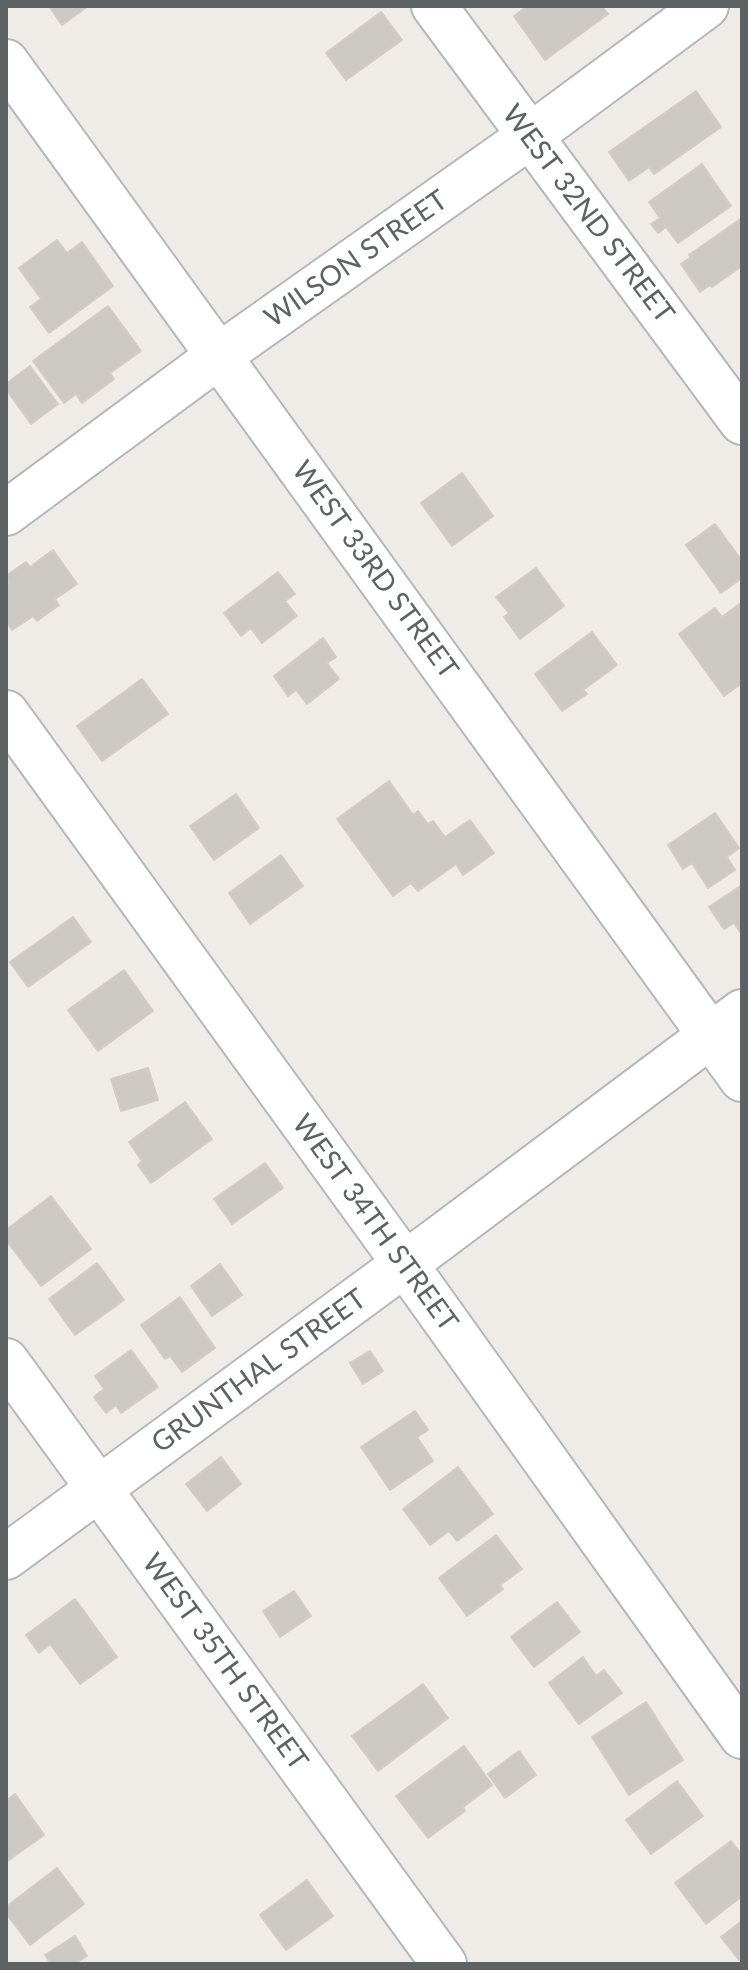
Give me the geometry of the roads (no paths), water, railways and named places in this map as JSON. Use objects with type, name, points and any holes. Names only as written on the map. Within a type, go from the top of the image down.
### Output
[{"type":"street","name":"WEST 32ND STREET","points":[[434,6],[742,422]]},
{"type":"street","name":"WILSON STREET","points":[[6,513],[220,355],[530,136],[706,6]]},
{"type":"street","name":"WEST 33RD STREET","points":[[6,62],[220,355],[726,1024],[742,1079]]},
{"type":"street","name":"WEST 34TH STREET","points":[[6,713],[742,1736]]},
{"type":"street","name":"GRUNTHAL STREET","points":[[6,1557],[726,1024]]},
{"type":"street","name":"WEST 35TH STREET","points":[[6,1361],[444,1964]]}]
